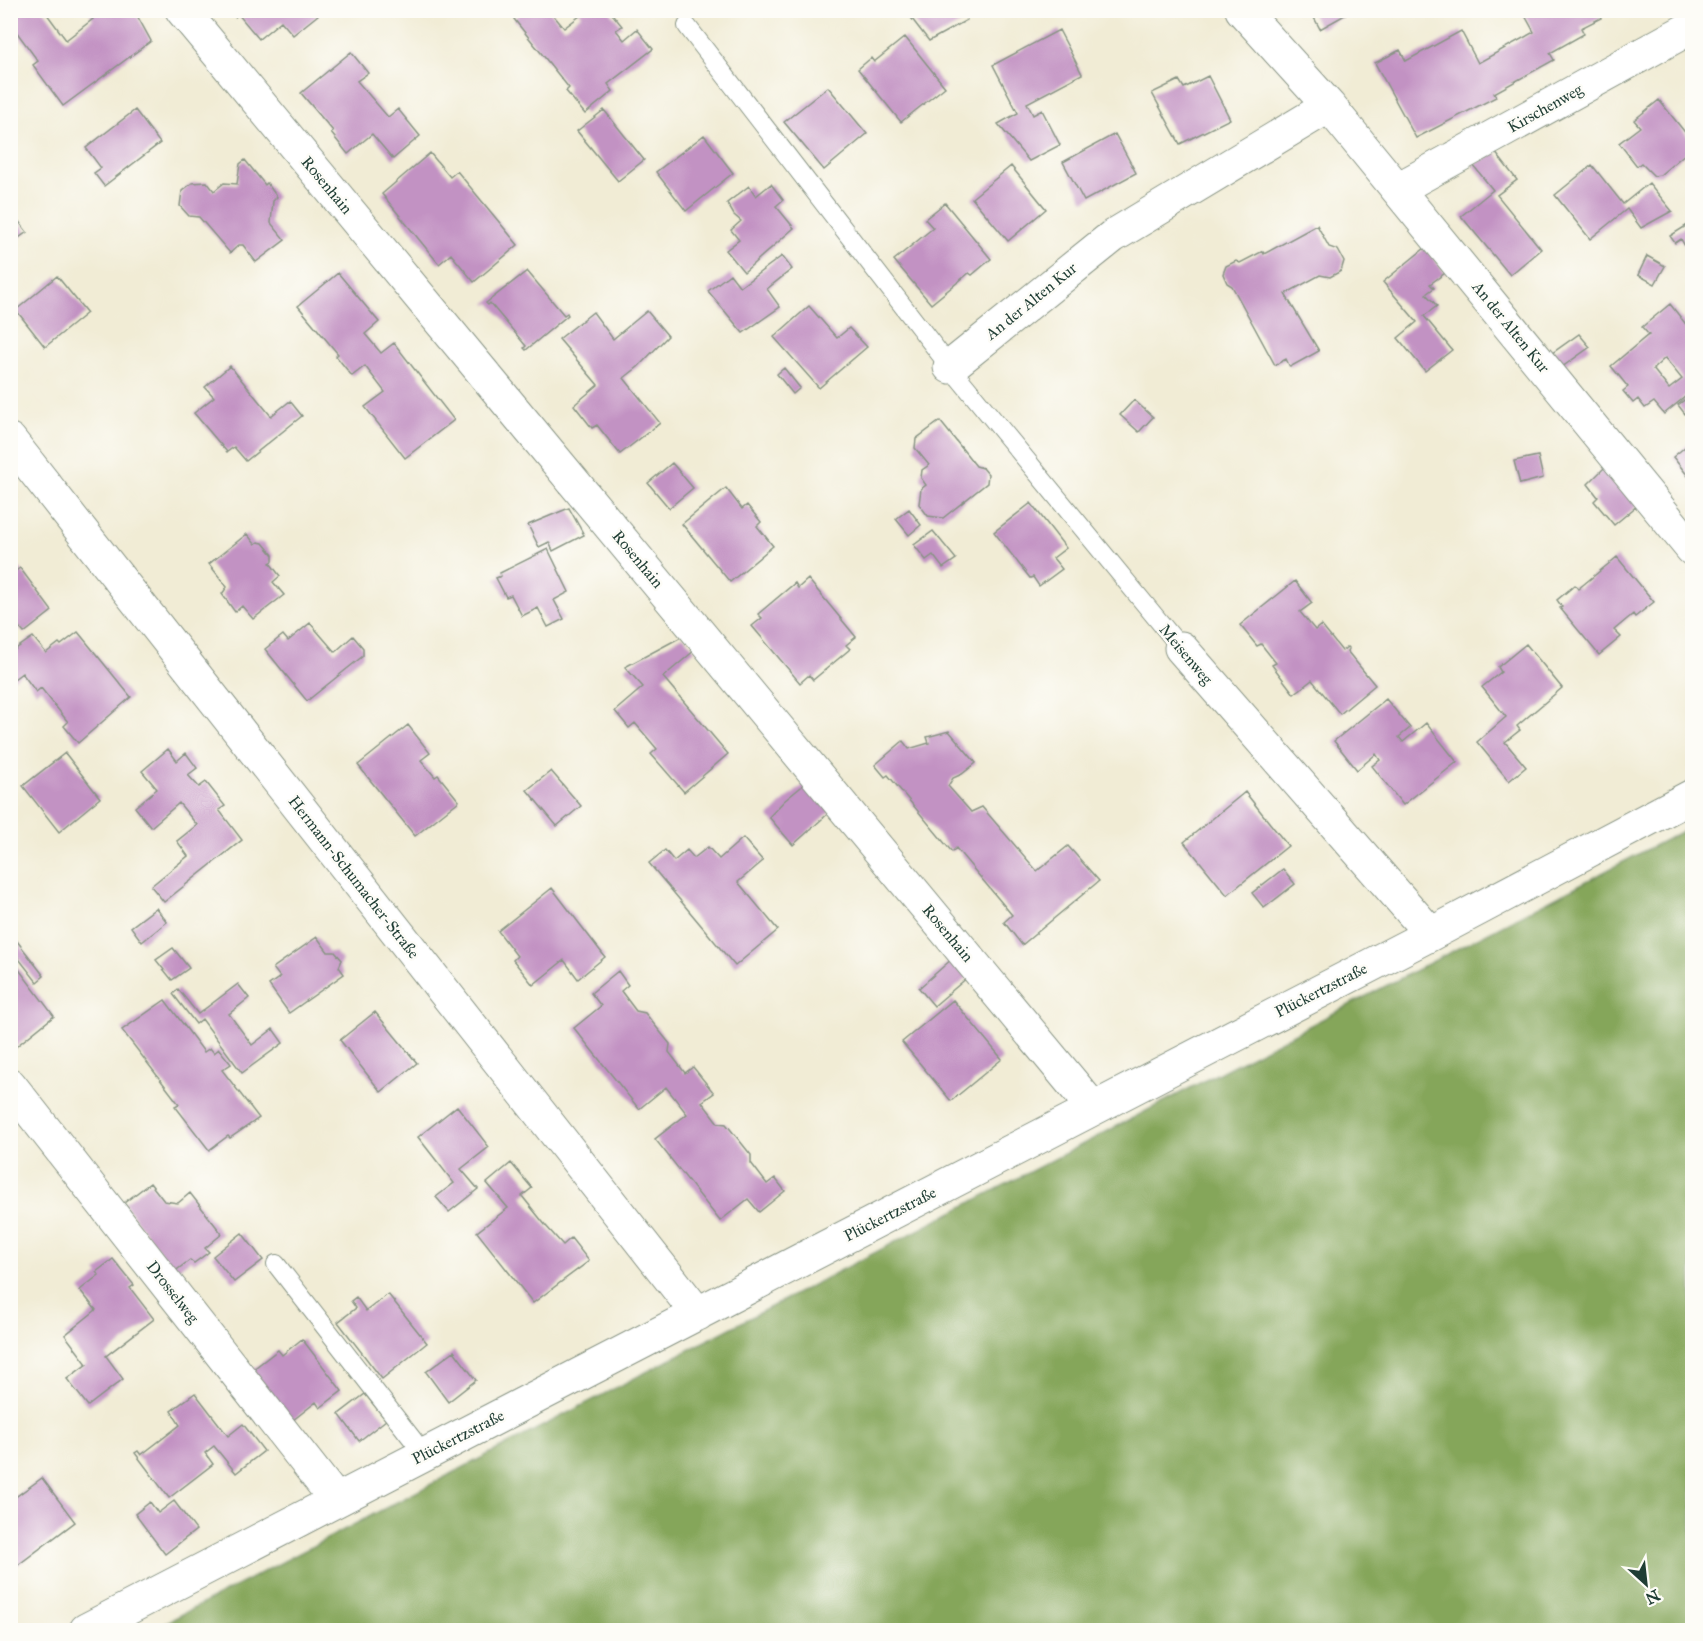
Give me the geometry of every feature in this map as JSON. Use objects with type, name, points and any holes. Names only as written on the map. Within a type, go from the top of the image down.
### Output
[{"type":"street","name":"Rosenhain","points":[[182,10],[1093,1108]]},
{"type":"street","name":"An der Alten Kur","points":[[1242,10],[1329,106],[1692,549]]},
{"type":"street","name":"Kirschenweg","points":[[1398,189],[1692,27]]},
{"type":"street","name":"An der Alten Kur","points":[[950,367],[1113,236],[1329,106]]},
{"type":"street","name":"Hermann-Schumacher-Straße","points":[[10,440],[698,1314]]},
{"type":"street","name":"Meisenweg","points":[[1181,648],[1431,934]]},
{"type":"street","name":"Plückertzstraße","points":[[86,1630],[1431,934],[1692,796]]},
{"type":"street","name":"Drosselweg","points":[[10,1084],[336,1500]]},
{"type":"lane","name":"Meisenweg","points":[[687,26],[950,367],[1181,648]]},
{"type":"lane","points":[[276,1264],[424,1454]]},
{"type":"green space","points":[[1692,826],[1692,1630],[152,1630]]},
{"type":"building","points":[[10,10],[44,10],[66,40],[93,19],[88,10],[134,10],[151,41],[63,106],[33,65],[38,61],[10,23]]},
{"type":"building","points":[[230,10],[314,10],[318,15],[293,35],[281,21],[259,39],[238,14],[235,17]]},
{"type":"building","points":[[524,10],[549,10],[564,28],[581,15],[578,10],[609,10],[622,26],[616,30],[624,40],[637,29],[653,49],[608,84],[613,91],[585,114],[566,91],[569,88],[514,19]]},
{"type":"building","points":[[905,10],[962,10],[967,20],[929,41]]},
{"type":"building","points":[[1310,10],[1354,10],[1320,29]]},
{"type":"building","points":[[1525,10],[1597,10],[1601,18],[1581,28],[1584,34],[1550,53],[1554,60],[1494,93],[1496,97],[1416,138],[1375,63],[1400,50],[1406,61],[1461,31],[1478,63],[1534,32],[1523,12]]},
{"type":"building","points":[[1059,30],[1082,74],[1027,103],[1033,115],[1042,110],[1060,145],[1029,161],[998,124],[1018,113],[993,65]]},
{"type":"building","points":[[905,37],[945,87],[901,122],[858,69],[871,58],[874,62]]},
{"type":"building","points":[[351,52],[368,73],[357,81],[388,117],[398,109],[420,136],[393,159],[372,134],[348,154],[331,133],[333,131],[301,93]]},
{"type":"building","points":[[1208,76],[1230,119],[1180,144],[1152,93],[1179,80],[1184,88]]},
{"type":"building","points":[[828,87],[867,134],[824,170],[784,122]]},
{"type":"building","points":[[1659,100],[1692,141],[1692,148],[1660,175],[1654,176],[1641,163],[1637,166],[1619,143],[1640,127],[1634,120]]},
{"type":"building","points":[[135,110],[160,143],[104,186],[94,173],[101,168],[86,148]]},
{"type":"building","points":[[604,110],[644,160],[618,181],[577,131]]},
{"type":"building","points":[[1115,134],[1136,173],[1084,201],[1063,162]]},
{"type":"building","points":[[704,135],[733,173],[686,211],[656,172]]},
{"type":"building","points":[[1495,152],[1517,180],[1497,195],[1541,249],[1510,275],[1461,216],[1493,190],[1473,165]]},
{"type":"building","points":[[430,153],[450,177],[457,171],[518,245],[474,282],[451,254],[439,264],[382,194]]},
{"type":"building","points":[[245,160],[277,197],[273,201],[271,223],[285,240],[256,262],[243,245],[239,245],[230,253],[199,217],[189,216],[180,206],[182,191],[192,183],[207,182],[214,191],[224,183],[237,184],[240,164]]},
{"type":"building","points":[[1592,165],[1623,204],[1649,183],[1672,211],[1641,228],[1627,209],[1590,239],[1555,195]]},
{"type":"building","points":[[1011,166],[1046,209],[1008,241],[972,198]]},
{"type":"building","points":[[771,184],[783,200],[776,206],[794,228],[744,272],[726,250],[739,240],[731,230],[741,221],[734,215],[727,203],[749,186],[756,196]]},
{"type":"building","points":[[945,203],[991,259],[972,275],[969,273],[931,304],[894,260],[933,228],[925,219]]},
{"type":"building","points":[[10,210],[27,232],[10,244]]},
{"type":"building","points":[[1689,224],[1692,229],[1692,258],[1681,239],[1675,243],[1670,236]]},
{"type":"building","points":[[1317,225],[1329,247],[1338,250],[1344,261],[1341,271],[1330,277],[1320,275],[1285,294],[1319,351],[1290,367],[1286,359],[1275,365],[1232,286],[1227,283],[1223,274],[1226,266],[1236,261],[1240,263],[1263,251],[1264,254]]},
{"type":"building","points":[[1425,248],[1445,273],[1430,284],[1434,288],[1426,294],[1437,306],[1424,316],[1452,350],[1425,371],[1398,338],[1417,322],[1383,282]]},
{"type":"building","points":[[782,256],[792,269],[767,289],[780,307],[743,333],[708,291],[730,274],[740,287]]},
{"type":"building","points":[[1647,256],[1665,266],[1655,284],[1638,275]]},
{"type":"building","points":[[527,271],[564,315],[567,313],[568,315],[526,350],[524,348],[526,346],[490,303],[488,305],[486,303]]},
{"type":"building","points":[[338,273],[379,322],[365,334],[381,353],[394,343],[454,420],[405,458],[365,407],[385,392],[365,366],[352,376],[336,356],[338,354],[298,306]]},
{"type":"building","points":[[57,276],[87,313],[45,347],[16,310]]},
{"type":"building","points":[[1670,304],[1692,332],[1692,394],[1691,392],[1664,414],[1654,402],[1645,408],[1638,399],[1633,403],[1623,391],[1628,387],[1611,366],[1649,335],[1642,327]],"holes":[[[1665,358],[1682,379],[1669,389],[1653,369]]]},
{"type":"building","points":[[809,306],[837,338],[849,328],[867,347],[819,388],[774,337]]},
{"type":"building","points":[[647,311],[668,336],[624,378],[660,423],[620,454],[597,425],[592,428],[574,405],[598,385],[559,339],[593,312],[613,339]]},
{"type":"building","points":[[1579,334],[1590,347],[1562,367],[1551,354]]},
{"type":"building","points":[[230,366],[271,416],[290,401],[302,416],[246,461],[234,447],[227,452],[194,413],[214,397],[205,387]]},
{"type":"building","points":[[784,368],[800,388],[793,394],[777,374]]},
{"type":"building","points":[[1692,394],[1692,423],[1678,405]]},
{"type":"building","points":[[1134,400],[1153,417],[1139,432],[1120,415]]},
{"type":"building","points":[[940,421],[976,466],[983,468],[988,474],[987,483],[943,518],[928,516],[919,504],[921,489],[926,485],[921,478],[922,470],[929,465],[915,448],[916,439]]},
{"type":"building","points":[[1692,441],[1692,481],[1673,457]]},
{"type":"building","points":[[1538,456],[1543,478],[1520,484],[1514,461]]},
{"type":"building","points":[[672,463],[693,488],[669,508],[648,483]]},
{"type":"building","points":[[1606,466],[1638,505],[1614,525],[1594,501],[1598,497],[1588,484]]},
{"type":"building","points":[[726,488],[742,509],[747,505],[761,522],[757,526],[773,546],[730,582],[682,524]]},
{"type":"building","points":[[1031,503],[1066,548],[1053,558],[1062,569],[1039,586],[994,532]]},
{"type":"building","points":[[569,508],[584,535],[553,551],[549,542],[539,547],[528,525]]},
{"type":"building","points":[[909,509],[921,525],[909,535],[896,519]]},
{"type":"building","points":[[933,531],[956,559],[943,568],[933,555],[926,560],[914,545]]},
{"type":"building","points":[[247,534],[255,544],[263,543],[273,555],[273,561],[270,563],[280,576],[273,582],[284,595],[253,619],[242,606],[235,612],[222,594],[227,587],[209,564]]},
{"type":"building","points":[[548,549],[569,592],[554,600],[564,619],[548,627],[538,608],[522,616],[511,595],[506,597],[496,578],[501,576],[500,573]]},
{"type":"building","points":[[1617,557],[1654,602],[1635,617],[1633,614],[1614,630],[1621,637],[1599,655],[1560,608],[1562,607],[1557,600],[1575,585],[1578,589]]},
{"type":"building","points":[[20,568],[52,611],[24,633],[19,627],[10,633],[10,575]]},
{"type":"building","points":[[808,579],[856,637],[846,645],[850,649],[813,680],[809,675],[800,683],[752,626],[762,618],[758,614],[795,583],[798,588]]},
{"type":"building","points":[[1295,581],[1312,603],[1300,612],[1315,630],[1321,625],[1342,651],[1347,647],[1349,649],[1347,651],[1375,685],[1340,714],[1312,680],[1294,694],[1272,665],[1276,663],[1261,644],[1257,646],[1240,625]]},
{"type":"building","points":[[310,623],[335,652],[353,636],[363,648],[363,656],[307,701],[265,649],[283,635],[288,641]]},
{"type":"building","points":[[78,632],[131,697],[78,743],[64,726],[68,722],[41,688],[36,692],[22,673],[10,682],[10,653],[33,637],[46,653]]},
{"type":"building","points":[[683,636],[695,650],[663,677],[728,754],[684,792],[651,754],[657,749],[635,723],[629,728],[615,711],[643,687],[625,667]]},
{"type":"building","points":[[1526,644],[1562,688],[1517,726],[1520,730],[1505,742],[1526,767],[1509,781],[1477,742],[1506,717],[1482,687],[1501,672],[1498,667]]},
{"type":"building","points":[[1386,699],[1410,728],[1399,737],[1403,742],[1426,723],[1457,762],[1403,805],[1372,766],[1380,760],[1376,754],[1357,770],[1334,741]]},
{"type":"building","points":[[408,725],[430,753],[421,760],[435,777],[438,775],[459,801],[415,836],[358,765]]},
{"type":"building","points":[[949,731],[976,763],[953,778],[948,786],[971,812],[982,807],[1037,871],[1068,846],[1099,881],[1022,945],[1004,922],[1012,915],[956,848],[952,852],[888,775],[885,777],[875,765],[903,741],[909,749],[929,743],[927,737]]},
{"type":"building","points":[[168,749],[177,761],[186,753],[197,768],[188,775],[199,787],[206,782],[225,806],[219,810],[242,840],[164,902],[151,886],[188,856],[177,841],[197,825],[179,803],[151,827],[135,807],[157,789],[142,771]]},
{"type":"building","points":[[65,753],[100,798],[59,832],[23,786]]},
{"type":"building","points":[[551,771],[581,806],[557,826],[527,790]]},
{"type":"building","points":[[806,783],[831,811],[793,845],[769,817]]},
{"type":"building","points":[[1245,792],[1288,846],[1227,895],[1184,842]]},
{"type":"building","points":[[743,838],[763,861],[738,882],[778,930],[735,966],[649,863],[665,850],[674,861],[687,850],[694,858],[708,847],[719,859]]},
{"type":"building","points":[[1283,869],[1295,884],[1264,908],[1252,893]]},
{"type":"building","points":[[552,888],[605,957],[578,979],[564,960],[533,985],[513,960],[517,956],[498,931]]},
{"type":"building","points":[[156,908],[167,922],[142,942],[131,927]]},
{"type":"building","points":[[10,932],[44,976],[37,982],[16,955],[11,959],[54,1016],[13,1049],[10,1045]]},
{"type":"building","points":[[317,937],[328,952],[335,952],[342,960],[339,967],[344,974],[289,1013],[269,985],[280,977],[273,968]]},
{"type":"building","points":[[173,948],[189,968],[172,980],[156,960]]},
{"type":"building","points":[[953,958],[968,977],[934,1006],[919,988]]},
{"type":"building","points":[[618,971],[628,985],[621,991],[636,1011],[645,1013],[670,1044],[669,1052],[685,1073],[693,1067],[714,1093],[702,1102],[718,1123],[726,1124],[751,1155],[751,1163],[767,1184],[775,1178],[785,1191],[759,1212],[748,1199],[720,1221],[655,1139],[687,1114],[666,1087],[639,1109],[574,1028],[601,1006],[591,993]]},
{"type":"building","points":[[238,984],[249,998],[229,1014],[252,1045],[273,1029],[283,1043],[242,1073],[202,1019],[196,1024],[173,994],[178,989],[198,1014]]},
{"type":"building","points":[[165,1000],[204,1052],[210,1048],[214,1053],[219,1049],[231,1064],[222,1070],[259,1118],[209,1150],[175,1106],[179,1104],[122,1030]]},
{"type":"building","points":[[953,1000],[1002,1059],[951,1101],[902,1042]]},
{"type":"building","points":[[375,1012],[417,1063],[381,1092],[340,1040]]},
{"type":"building","points":[[457,1106],[489,1147],[461,1169],[478,1189],[449,1212],[436,1197],[454,1183],[418,1137]]},
{"type":"building","points":[[511,1163],[532,1188],[522,1196],[563,1245],[571,1238],[589,1261],[533,1303],[477,1232],[508,1208],[487,1183]]},
{"type":"building","points":[[150,1183],[164,1201],[178,1203],[190,1193],[222,1234],[205,1248],[209,1252],[194,1263],[190,1260],[174,1272],[124,1203]]},
{"type":"building","points":[[242,1233],[263,1260],[234,1282],[213,1256]]},
{"type":"building","points":[[113,1259],[134,1285],[130,1288],[154,1319],[106,1356],[123,1379],[88,1406],[67,1379],[87,1364],[65,1335],[96,1310],[80,1290],[99,1275],[96,1272]]},
{"type":"building","points":[[388,1294],[427,1343],[382,1379],[338,1322],[356,1308],[351,1301],[356,1297],[366,1311]]},
{"type":"building","points":[[302,1339],[342,1391],[320,1408],[316,1402],[288,1424],[247,1374],[278,1350],[282,1355]]},
{"type":"building","points":[[454,1351],[476,1380],[448,1402],[426,1372]]},
{"type":"building","points":[[195,1393],[228,1436],[243,1424],[264,1451],[236,1473],[214,1446],[205,1453],[213,1464],[169,1498],[135,1453],[138,1451],[141,1455],[180,1425],[171,1411]]},
{"type":"building","points":[[365,1394],[386,1420],[359,1441],[339,1414]]},
{"type":"building","points":[[42,1478],[75,1522],[10,1571],[10,1501]]},
{"type":"building","points":[[174,1501],[196,1530],[165,1554],[135,1514],[150,1502],[158,1513]]}]
